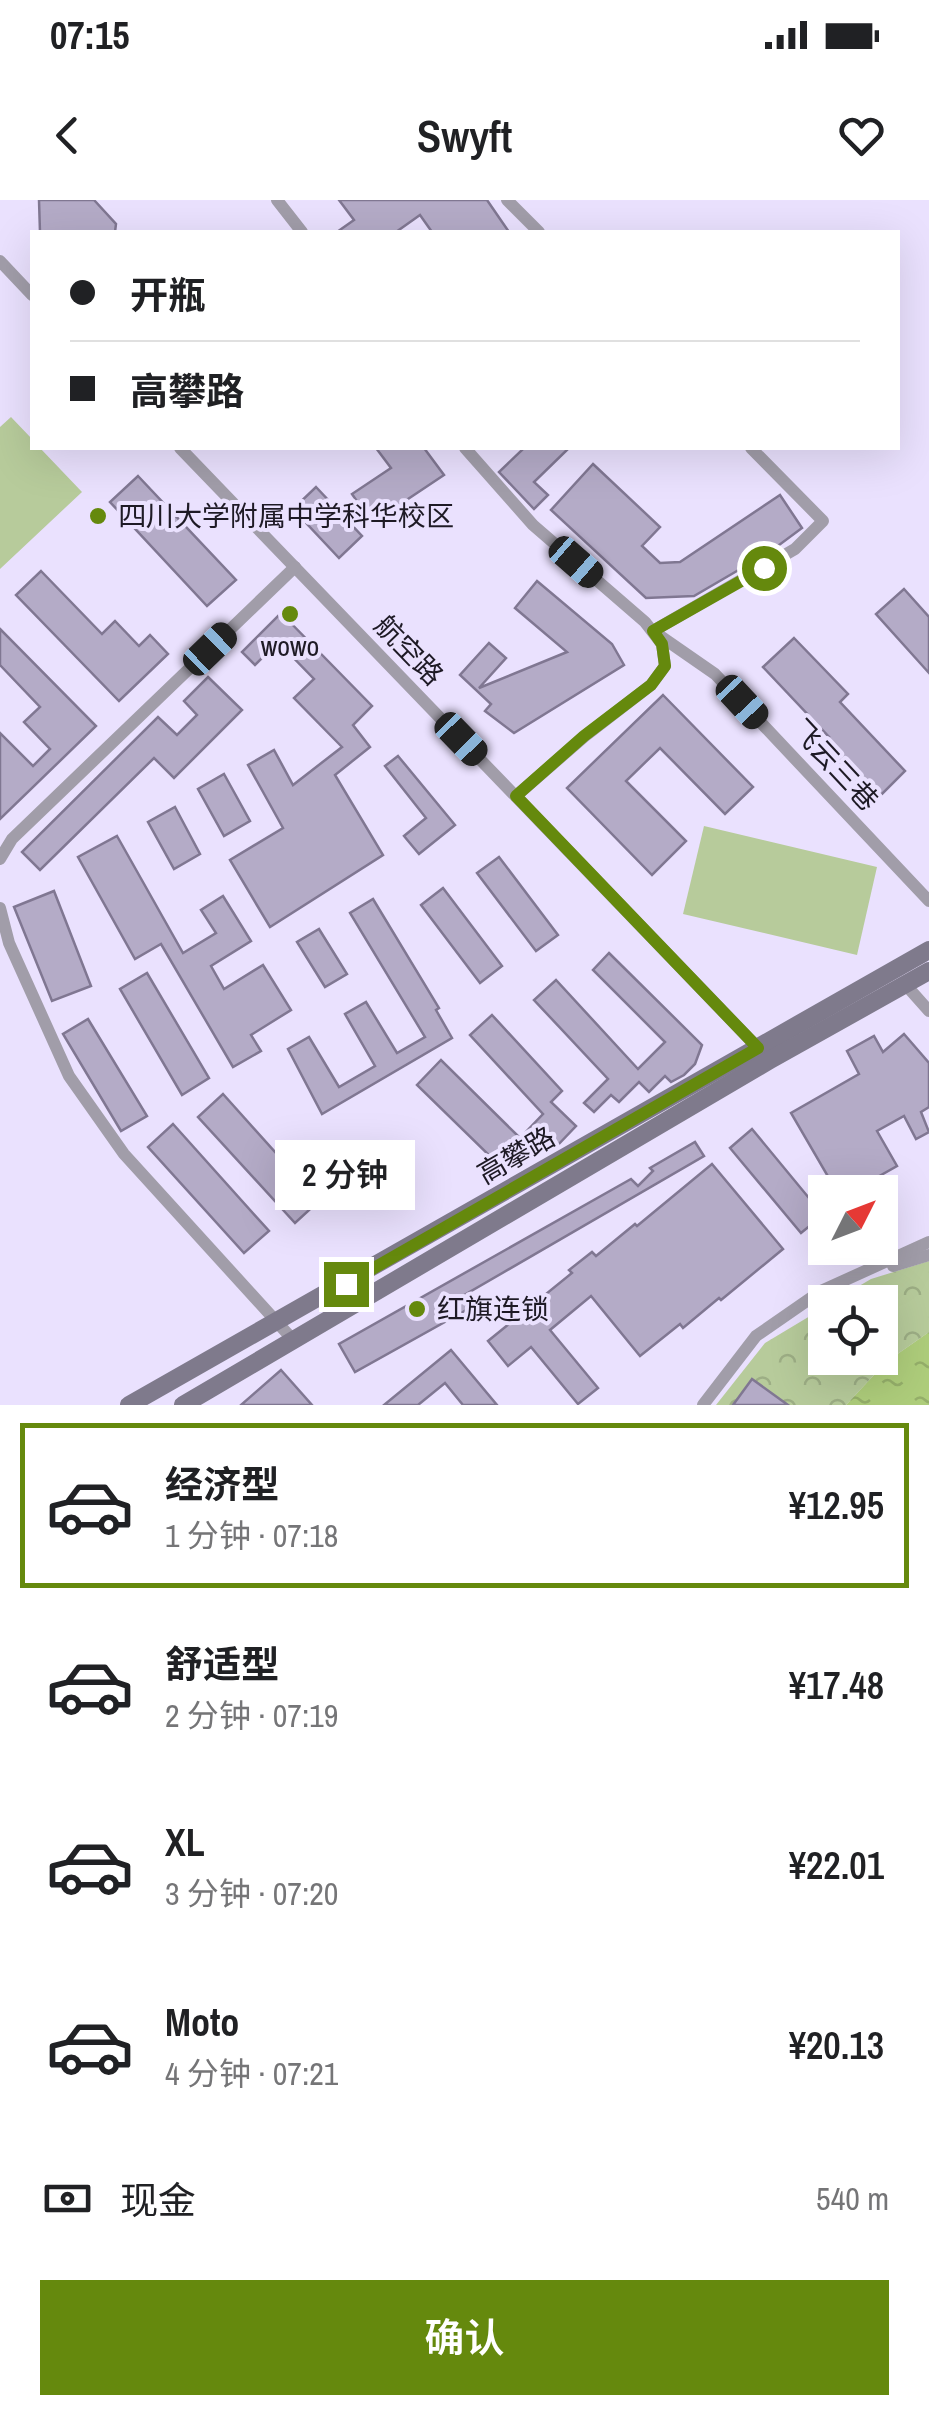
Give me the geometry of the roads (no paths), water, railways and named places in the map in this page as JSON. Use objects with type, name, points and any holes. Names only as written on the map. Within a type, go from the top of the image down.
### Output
[{"type":"main road","name":"高攀路","points":[[184,1405],[295,1342],[929,950]]},
{"type":"main road","name":"高攀路","points":[[130,1405],[764,1054],[929,971]]},
{"type":"street","points":[[277,200],[300,230]]},
{"type":"street","points":[[507,200],[537,230]]},
{"type":"street","points":[[0,261],[30,293]]},
{"type":"street","name":"航空路","points":[[182,450],[764,1054]]},
{"type":"street","name":"飞云三巷","points":[[470,450],[533,525],[653,631],[715,674],[929,900]]},
{"type":"street","points":[[516,796],[584,736],[651,685],[665,666],[662,644],[653,631],[795,549],[824,521],[753,450]]},
{"type":"street","points":[[0,859],[12,839],[295,568]]},
{"type":"street","points":[[0,908],[9,943],[69,1076],[124,1154],[295,1342]]},
{"type":"street","points":[[905,984],[929,1011]]},
{"type":"street","points":[[703,1405],[756,1336],[820,1291],[929,1242]]},
{"type":"street","points":[[868,1272],[929,1255]]},
{"type":"water","points":[[929,1332],[929,1405],[846,1405],[874,1375],[898,1375],[898,1354]]},
{"type":"place","name":"四川大学附属中学科华校区","points":[[98,516]]},
{"type":"place","name":"wowo","points":[[290,614]]},
{"type":"place","name":"红旗连锁","points":[[417,1309]]}]
